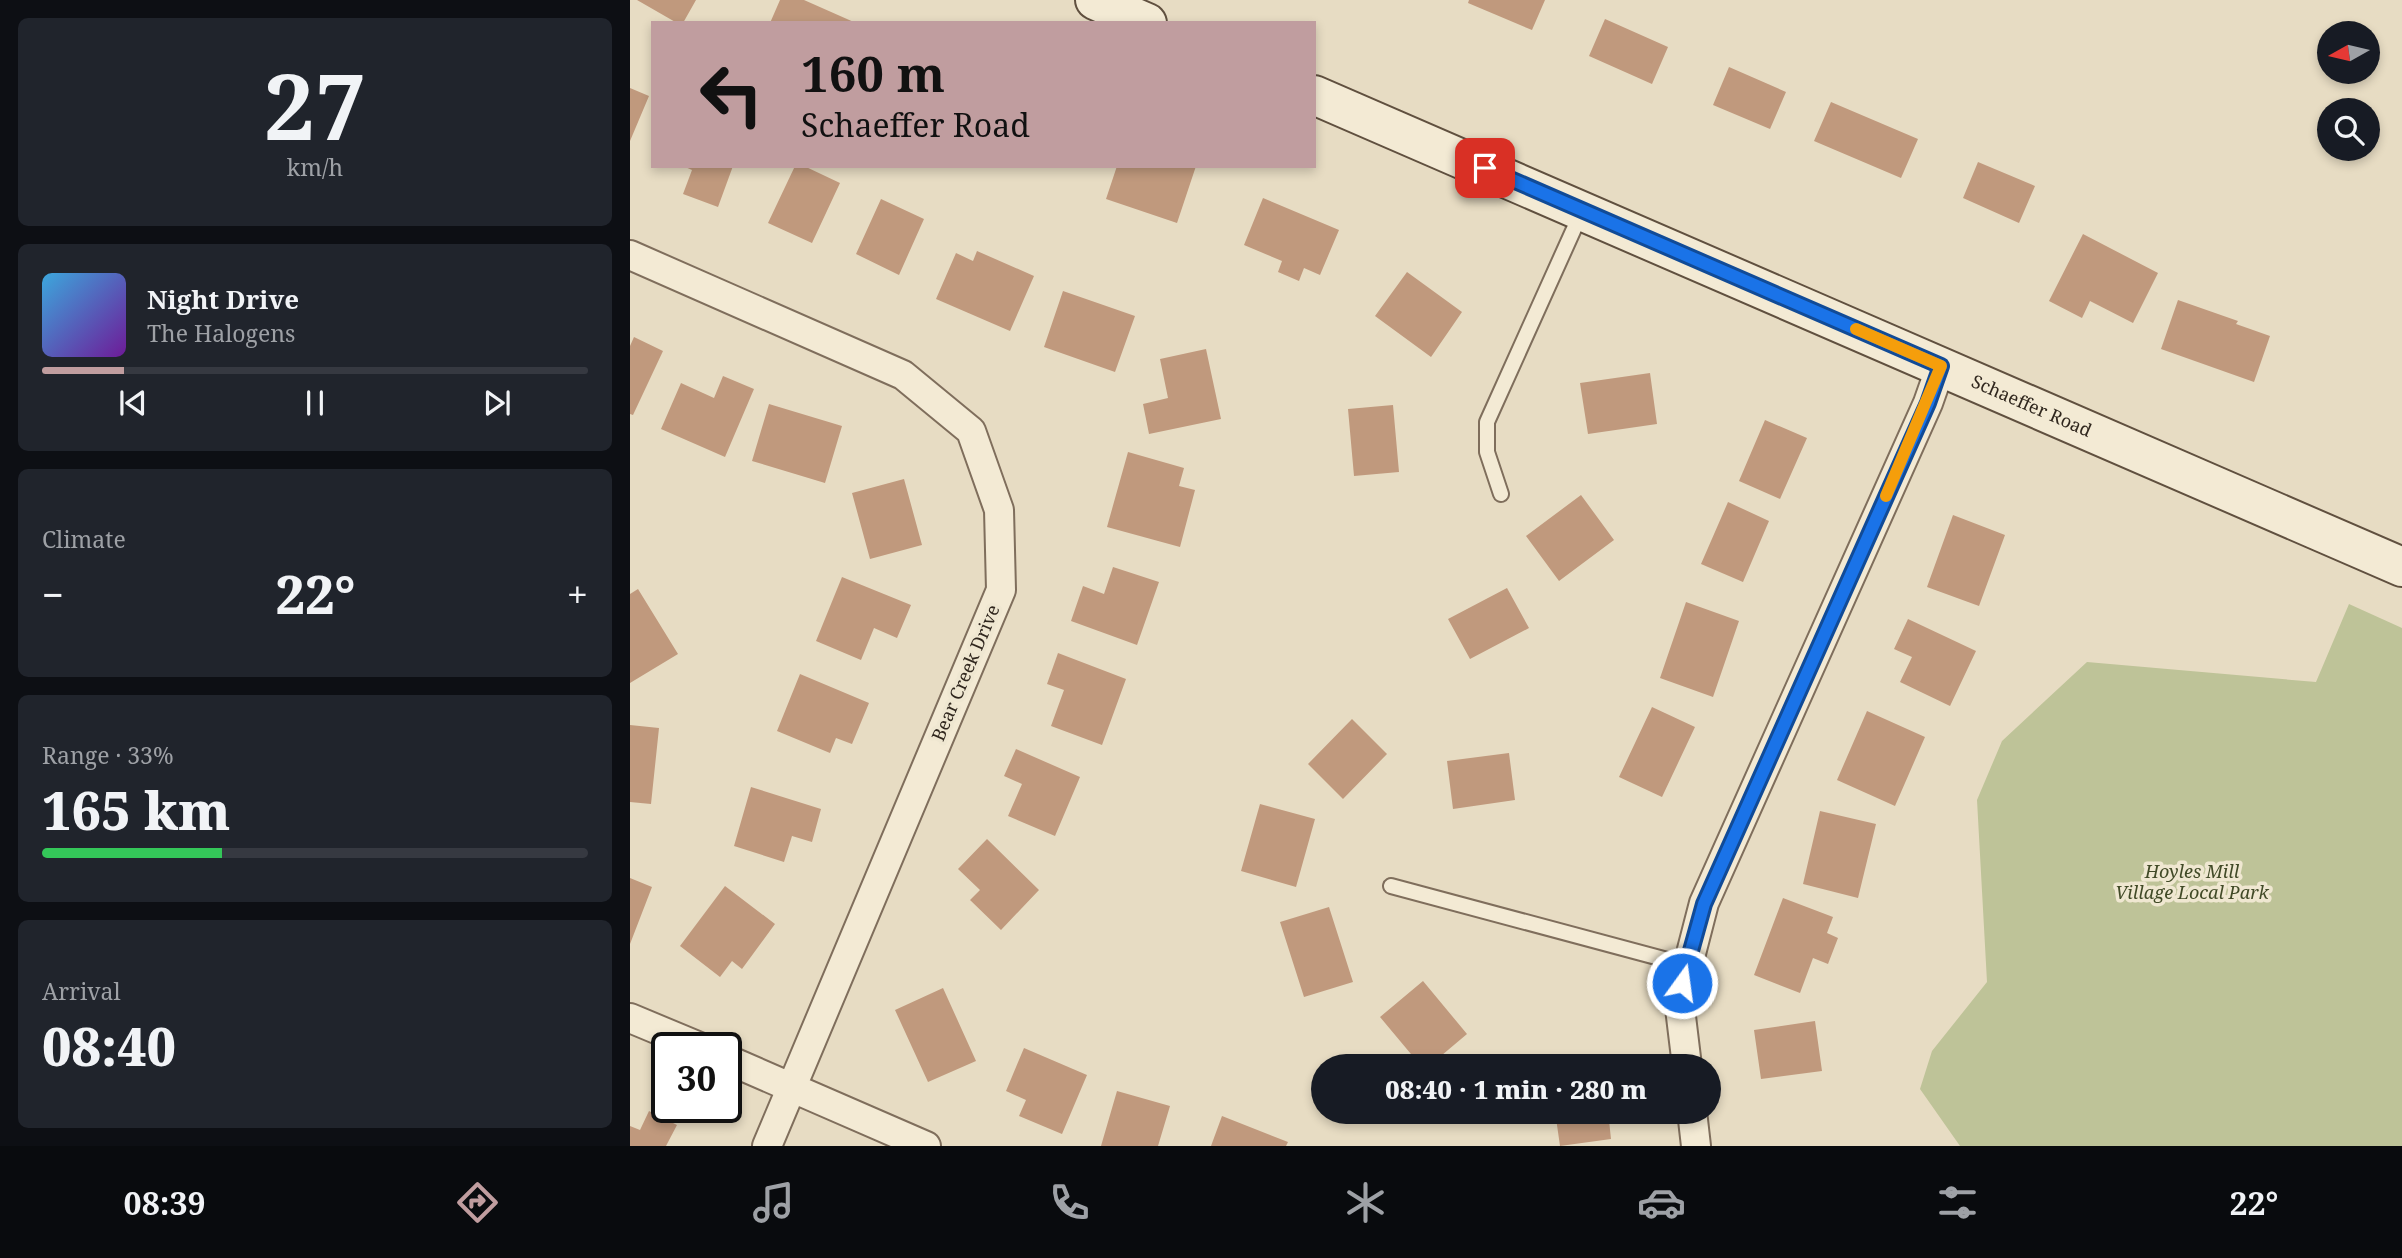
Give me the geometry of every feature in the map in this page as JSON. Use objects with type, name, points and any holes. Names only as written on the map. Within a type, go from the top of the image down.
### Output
[{"type":"street","points":[[1095,0],[1142,21]]},
{"type":"street","name":"Schaeffer Road","points":[[1316,96],[2402,567]]},
{"type":"street","name":"Bear Creek Drive","points":[[630,255],[903,375],[971,431],[999,510],[1001,590],[767,1146]]},
{"type":"street","points":[[1685,1054],[1679,1000],[1704,904],[1928,403],[1941,366]]},
{"type":"street","points":[[630,1018],[664,1032]]},
{"type":"street","points":[[742,1065],[926,1146]]},
{"type":"street","points":[[1693,1124],[1696,1146]]},
{"type":"lane","points":[[1502,494],[1487,452],[1487,422],[1582,210]]},
{"type":"lane","points":[[1391,886],[1686,965]]},
{"type":"green space","name":"Hoyles Mill Village Local Park","points":[[2349,604],[2402,628],[2402,1146],[1960,1146],[1920,1089],[1932,1051],[1987,982],[1977,800],[2002,741],[2087,662],[2316,682]]},
{"type":"building","points":[[637,0],[696,0],[684,21],[674,21]]},
{"type":"building","points":[[780,0],[804,0],[851,21],[771,21]]},
{"type":"building","points":[[1469,0],[1545,0],[1532,30],[1468,3]]},
{"type":"building","points":[[1605,19],[1668,47],[1652,84],[1589,56]]},
{"type":"building","points":[[1729,67],[1786,92],[1770,129],[1713,105]]},
{"type":"building","points":[[630,88],[649,96],[630,141]]},
{"type":"building","points":[[1831,102],[1918,139],[1901,178],[1814,141]]},
{"type":"building","points":[[1978,162],[2035,186],[2019,223],[1963,198]]},
{"type":"building","points":[[688,168],[732,168],[718,207],[683,194],[692,170]]},
{"type":"building","points":[[794,168],[808,168],[840,183],[812,243],[768,223]]},
{"type":"building","points":[[1116,168],[1195,168],[1177,223],[1106,199]]},
{"type":"building","points":[[1263,198],[1339,230],[1320,275],[1304,268],[1299,281],[1278,272],[1282,261],[1244,245]]},
{"type":"building","points":[[881,199],[924,219],[899,275],[856,254]]},
{"type":"building","points":[[2083,234],[2158,273],[2133,323],[2090,301],[2082,318],[2049,301]]},
{"type":"building","points":[[977,251],[1034,276],[1010,331],[936,299],[956,253],[973,261]]},
{"type":"building","points":[[1407,272],[1462,312],[1431,357],[1375,316]]},
{"type":"building","points":[[1063,291],[1135,316],[1115,372],[1044,347]]},
{"type":"building","points":[[2178,300],[2238,321],[2236,324],[2270,336],[2254,382],[2161,349]]},
{"type":"building","points":[[634,337],[663,351],[633,415],[630,414],[630,346]]},
{"type":"building","points":[[1206,349],[1221,419],[1149,434],[1143,404],[1168,398],[1160,359]]},
{"type":"building","points":[[1650,373],[1657,424],[1588,434],[1580,383]]},
{"type":"building","points":[[723,376],[754,389],[725,457],[661,429],[681,383],[714,398]]},
{"type":"building","points":[[769,404],[842,426],[825,483],[752,461]]},
{"type":"building","points":[[1393,405],[1399,472],[1354,476],[1348,409]]},
{"type":"building","points":[[1765,420],[1807,438],[1780,499],[1739,481]]},
{"type":"building","points":[[1128,452],[1184,468],[1179,486],[1195,490],[1180,547],[1107,527]]},
{"type":"building","points":[[904,479],[922,545],[870,559],[852,493]]},
{"type":"building","points":[[1581,495],[1614,540],[1559,581],[1526,536]]},
{"type":"building","points":[[1728,502],[1769,521],[1743,582],[1701,564]]},
{"type":"building","points":[[1953,515],[2005,535],[1979,606],[1927,587]]},
{"type":"building","points":[[1113,567],[1159,582],[1137,645],[1071,621],[1083,586],[1104,594]]},
{"type":"building","points":[[842,577],[911,605],[897,638],[874,628],[861,660],[816,641]]},
{"type":"building","points":[[1507,588],[1529,628],[1470,659],[1448,619]]},
{"type":"building","points":[[638,589],[678,654],[630,683],[630,594]]},
{"type":"building","points":[[1686,602],[1739,621],[1713,697],[1660,678]]},
{"type":"building","points":[[1908,619],[1976,651],[1950,706],[1900,682],[1912,657],[1894,649]]},
{"type":"building","points":[[1058,653],[1126,679],[1102,745],[1051,726],[1064,690],[1047,684]]},
{"type":"building","points":[[800,674],[869,703],[852,744],[836,738],[830,753],[777,731]]},
{"type":"building","points":[[1652,707],[1695,727],[1662,797],[1619,777]]},
{"type":"building","points":[[1867,711],[1925,737],[1895,806],[1837,780]]},
{"type":"building","points":[[1352,719],[1387,754],[1343,799],[1308,764]]},
{"type":"building","points":[[630,725],[659,728],[651,804],[630,802]]},
{"type":"building","points":[[1016,749],[1080,777],[1055,836],[1008,816],[1022,784],[1004,776]]},
{"type":"building","points":[[1509,753],[1515,800],[1453,809],[1447,761]]},
{"type":"building","points":[[751,787],[821,809],[812,842],[792,836],[784,862],[734,846]]},
{"type":"building","points":[[1260,804],[1315,819],[1296,887],[1241,871]]},
{"type":"building","points":[[1820,811],[1876,824],[1858,898],[1803,884]]},
{"type":"building","points":[[987,839],[1039,890],[1001,930],[970,900],[980,890],[958,869]]},
{"type":"building","points":[[630,878],[652,887],[630,944]]},
{"type":"building","points":[[725,886],[775,924],[742,969],[732,961],[720,977],[680,946]]},
{"type":"building","points":[[1783,898],[1833,917],[1827,933],[1838,938],[1828,964],[1813,958],[1800,993],[1754,975]]},
{"type":"building","points":[[1329,907],[1353,982],[1304,997],[1280,922]]},
{"type":"building","points":[[1423,981],[1467,1034],[1443,1054],[1411,1054],[1380,1017]]},
{"type":"building","points":[[943,988],[976,1061],[928,1082],[895,1010]]},
{"type":"building","points":[[1815,1021],[1822,1071],[1761,1079],[1754,1030]]},
{"type":"building","points":[[1024,1048],[1087,1075],[1062,1134],[1019,1116],[1026,1100],[1006,1091]]},
{"type":"building","points":[[1117,1091],[1170,1106],[1158,1146],[1101,1146]]},
{"type":"building","points":[[649,1111],[651,1123],[677,1125],[666,1146],[630,1146],[630,1126],[640,1130]]},
{"type":"building","points":[[1222,1116],[1288,1142],[1286,1146],[1211,1146]]},
{"type":"building","points":[[1557,1124],[1609,1124],[1611,1139],[1560,1146]]},
{"type":"slow traffic","points":[[1856,329],[1941,366],[1928,403],[1886,496]]},
{"type":"route","points":[[1485,168],[1941,366],[1928,403],[1704,904],[1682,983]]}]
